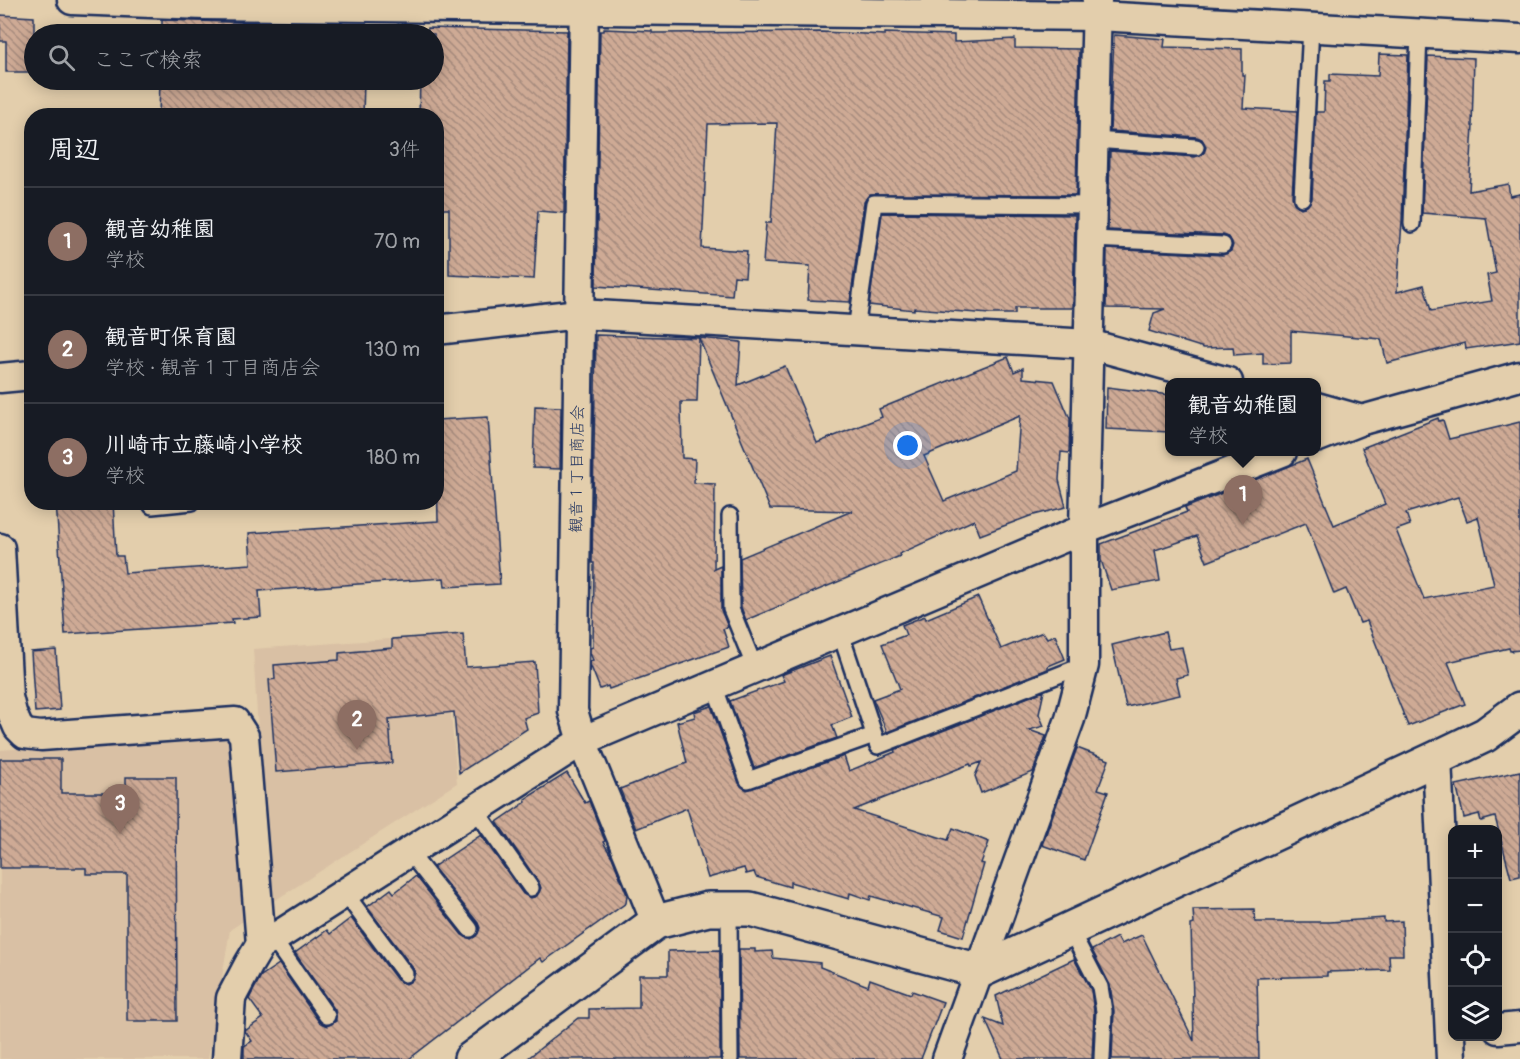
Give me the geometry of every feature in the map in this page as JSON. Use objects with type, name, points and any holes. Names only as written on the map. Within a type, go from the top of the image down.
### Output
[{"type":"street","points":[[72,0],[204,5],[1097,8],[1311,27],[1520,39]]},
{"type":"street","name":"観音１丁目商店会","points":[[584,5],[573,711],[582,741],[656,922]]},
{"type":"street","points":[[947,1059],[1070,719],[1084,665],[1084,529],[1097,8]]},
{"type":"street","points":[[444,329],[579,314],[1089,344],[1213,378]]},
{"type":"street","points":[[0,378],[24,376]]},
{"type":"street","points":[[1321,436],[1362,420],[1520,376]]},
{"type":"street","points":[[1321,408],[1362,420]]},
{"type":"street","points":[[227,1059],[231,998],[267,942],[582,741],[1084,529],[1272,456]]},
{"type":"street","points":[[0,548],[8,697],[18,727],[26,734],[41,736],[235,722],[244,736],[267,942]]},
{"type":"street","points":[[471,1059],[656,922],[708,909],[750,909],[980,971],[1485,735],[1520,709]]},
{"type":"street","points":[[1437,758],[1450,987]]},
{"type":"street","points":[[1502,1029],[1520,1028]]},
{"type":"street","points":[[1451,1059],[1452,1041]]},
{"type":"lane","points":[[1302,198],[1311,27]]},
{"type":"lane","points":[[1412,224],[1419,33]]},
{"type":"lane","points":[[1094,140],[1196,147]]},
{"type":"lane","points":[[856,330],[874,203],[1093,205]]},
{"type":"lane","points":[[1092,239],[1223,245]]},
{"type":"lane","points":[[730,516],[731,609],[755,668]]},
{"type":"lane","points":[[840,632],[878,746],[1084,665]]},
{"type":"lane","points":[[714,685],[748,780],[874,735]]},
{"type":"lane","points":[[475,810],[531,888]]},
{"type":"lane","points":[[409,852],[470,929]]},
{"type":"lane","points":[[345,893],[405,974]]},
{"type":"lane","points":[[729,909],[730,1059]]},
{"type":"lane","points":[[1070,929],[1100,987],[1104,1011],[1102,1059]]},
{"type":"lane","points":[[267,942],[327,1016]]},
{"type":"shaded area","points":[[390,639],[403,717],[451,713],[457,783],[274,901],[268,894],[253,649]]},
{"type":"shaded area","points":[[223,734],[231,737],[246,919],[230,930],[208,1059],[0,1059],[0,750]]},
{"type":"building","points":[[0,15],[34,17],[34,24],[24,24],[24,72],[6,72],[6,41],[0,41]]},
{"type":"building","points":[[162,20],[293,24],[162,24]]},
{"type":"building","points":[[444,28],[567,31],[564,213],[538,211],[534,279],[449,275],[449,209],[444,209],[444,108],[419,108],[420,90],[444,90]]},
{"type":"building","points":[[604,29],[652,31],[652,33],[822,32],[954,35],[954,42],[1015,39],[1015,48],[1079,49],[1076,195],[870,194],[864,202],[850,302],[808,300],[810,266],[763,263],[766,223],[771,223],[777,123],[708,124],[702,248],[747,251],[745,277],[734,276],[732,296],[596,286],[600,31]]},
{"type":"building","points":[[1114,35],[1165,39],[1164,47],[1242,49],[1242,75],[1245,75],[1243,108],[1297,111],[1292,197],[1294,203],[1301,208],[1307,206],[1312,199],[1316,112],[1324,112],[1325,81],[1330,81],[1330,74],[1378,76],[1379,54],[1408,55],[1397,292],[1424,285],[1431,311],[1492,301],[1487,275],[1496,273],[1486,218],[1422,213],[1428,56],[1474,58],[1469,191],[1508,184],[1510,196],[1520,194],[1520,341],[1466,349],[1465,343],[1387,363],[1381,339],[1291,331],[1291,363],[1263,364],[1263,353],[1234,355],[1233,347],[1204,348],[1149,331],[1154,313],[1165,309],[1106,308],[1107,249],[1223,255],[1231,251],[1233,245],[1229,237],[1223,235],[1108,230],[1110,151],[1195,157],[1204,153],[1206,147],[1202,139],[1197,137],[1110,131]]},
{"type":"building","points":[[160,90],[364,90],[363,108],[159,108]]},
{"type":"building","points":[[882,213],[1075,215],[1073,308],[1015,308],[1015,314],[990,314],[869,305]]},
{"type":"building","points":[[596,335],[699,338],[697,402],[681,402],[682,458],[695,459],[694,483],[715,484],[714,569],[721,566],[721,610],[728,627],[723,629],[729,647],[609,689],[608,686],[600,689],[590,664],[593,660],[590,648],[593,647],[594,563],[592,563]]},
{"type":"building","points":[[699,338],[741,342],[738,385],[785,366],[817,443],[882,417],[879,409],[1008,357],[1014,372],[1023,368],[1023,378],[1054,381],[1070,419],[1069,453],[1061,452],[1059,480],[1066,507],[1030,516],[980,535],[974,520],[899,554],[900,556],[746,620],[741,607],[740,558],[852,511],[770,509]],"holes":[[[1020,416],[1016,471],[944,501],[924,456]]]},
{"type":"building","points":[[1107,387],[1165,394],[1165,432],[1106,429]]},
{"type":"building","points":[[535,406],[561,407],[560,469],[533,468]]},
{"type":"building","points":[[488,417],[500,584],[445,587],[444,578],[259,591],[261,617],[232,619],[233,623],[65,634],[57,510],[113,510],[116,556],[123,556],[125,573],[251,564],[249,533],[438,521],[438,510],[444,510],[444,420]]},
{"type":"building","points":[[1438,418],[1439,421],[1443,420],[1449,439],[1520,422],[1520,650],[1510,651],[1509,648],[1448,662],[1465,704],[1408,726],[1367,621],[1360,623],[1346,589],[1334,594],[1306,523],[1207,562],[1197,536],[1155,550],[1160,581],[1111,590],[1101,560],[1101,544],[1187,512],[1185,508],[1307,459],[1334,525],[1385,504],[1362,448]],"holes":[[[1458,497],[1467,521],[1478,517],[1494,585],[1424,599],[1396,530],[1410,525],[1406,513]]]},
{"type":"building","points":[[978,597],[1001,649],[1043,632],[1047,638],[1055,635],[1065,659],[1048,666],[1048,669],[887,732],[873,699],[900,689],[882,644],[906,635],[902,625],[925,616],[926,619]]},
{"type":"building","points":[[1165,632],[1169,649],[1182,647],[1188,675],[1176,678],[1180,695],[1126,707],[1112,645]]},
{"type":"building","points":[[463,634],[466,667],[535,662],[538,713],[524,718],[527,729],[459,773],[454,712],[389,719],[392,763],[276,772],[269,680],[275,679],[274,665],[339,660],[339,653],[392,648],[392,639]]},
{"type":"building","points":[[56,650],[60,710],[35,712],[31,652]]},
{"type":"building","points":[[830,656],[852,717],[832,725],[837,738],[754,768],[730,701],[784,681],[781,675]]},
{"type":"building","points":[[1044,691],[1039,714],[1044,726],[1029,730],[1046,736],[1033,772],[981,793],[975,776],[981,762],[971,766],[970,764],[854,810],[948,840],[953,828],[989,842],[981,863],[984,864],[963,937],[940,930],[944,917],[871,896],[870,900],[850,893],[849,899],[790,882],[790,887],[756,877],[754,872],[746,874],[744,868],[708,878],[687,808],[636,829],[620,789],[687,763],[677,722],[695,717],[694,712],[711,706],[739,783],[747,790],[844,756],[849,771],[895,752],[894,750]]},
{"type":"building","points":[[1077,748],[1109,760],[1098,789],[1108,792],[1084,860],[1042,845]]},
{"type":"building","points":[[0,759],[61,759],[61,793],[126,793],[126,777],[176,777],[177,1021],[127,1021],[127,874],[86,874],[86,868],[0,868]]},
{"type":"building","points":[[1520,771],[1520,876],[1511,878],[1502,844],[1502,825],[1497,825],[1495,817],[1481,821],[1479,814],[1464,818],[1456,785]]},
{"type":"building","points":[[567,773],[585,803],[589,801],[605,841],[603,842],[612,857],[627,895],[626,903],[543,962],[540,958],[409,1059],[244,1059],[244,1046],[252,1041],[245,1031],[263,1018],[249,999],[261,976],[279,964],[319,1022],[327,1026],[336,1021],[335,1010],[295,953],[327,930],[330,934],[351,918],[397,980],[406,984],[411,981],[415,973],[413,968],[367,907],[391,889],[394,893],[416,876],[462,935],[471,939],[476,936],[480,928],[478,923],[433,867],[481,835],[523,894],[531,898],[537,896],[541,888],[539,883],[497,822],[526,802],[525,799]]},
{"type":"building","points":[[1254,909],[1255,922],[1330,922],[1384,918],[1384,922],[1402,921],[1403,955],[1389,955],[1390,970],[1327,972],[1327,976],[1257,978],[1259,1059],[1112,1059],[1114,1011],[1110,985],[1092,950],[1117,937],[1121,944],[1142,935],[1194,1041],[1191,925],[1194,924],[1193,910]]},
{"type":"building","points":[[739,949],[755,949],[755,952],[772,951],[773,958],[820,963],[820,967],[868,986],[870,979],[911,994],[912,991],[943,1002],[921,1059],[740,1059]]},
{"type":"building","points":[[720,950],[720,1059],[527,1059],[578,1018],[589,1018],[589,1009],[639,1008],[639,975],[668,975],[668,951]]},
{"type":"building","points":[[1074,959],[1091,990],[1094,1012],[1092,1059],[1003,1059],[985,1019],[1003,1026],[996,996]]},
{"type":"place","name":"観音幼稚園","points":[[1243,525]]},
{"type":"place","name":"観音町保育園","points":[[357,750]]},
{"type":"place","name":"川崎市立藤崎小学校","points":[[120,834]]}]
